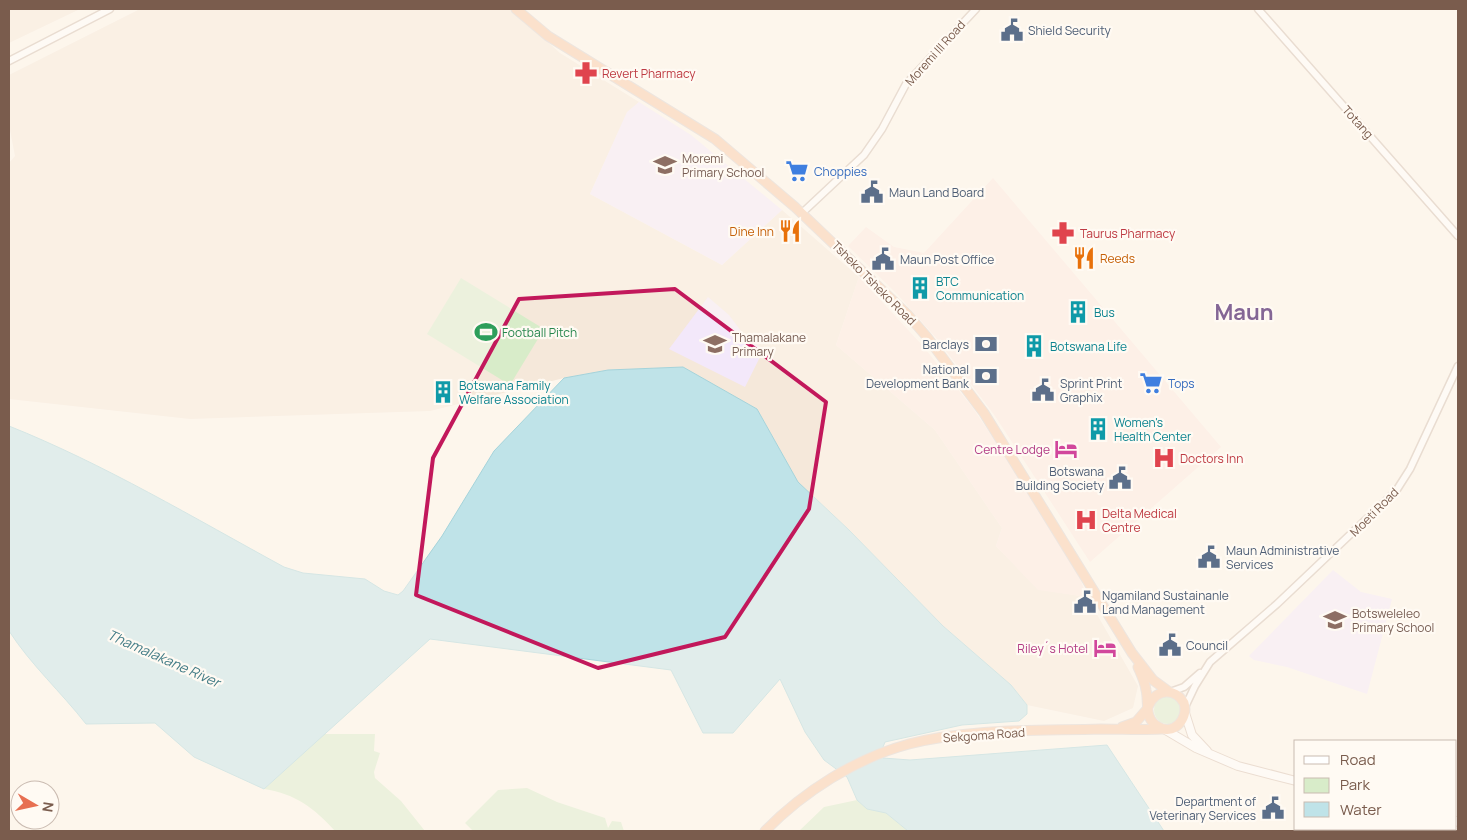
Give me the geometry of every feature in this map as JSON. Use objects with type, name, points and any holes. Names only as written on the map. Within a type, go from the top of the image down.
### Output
[{"type":"highway","name":"Tsheko Tsheko Road","points":[[516,9],[548,36],[715,139],[801,214],[908,315],[968,389],[1018,466],[1132,653],[1153,680],[1169,692]]},
{"type":"highway","name":"Tsheko Tsheko Road","points":[[1132,653],[1145,684],[1148,706]]},
{"type":"highway","points":[[1169,692],[1178,696],[1185,710],[1178,725],[1163,729],[1150,718],[1148,706],[1158,694],[1169,692]]},
{"type":"highway","name":"Sekgoma Road","points":[[1109,729],[1124,727],[1136,722],[1148,706]]},
{"type":"highway","name":"Sekgoma Road","points":[[765,831],[804,797],[837,776],[885,753],[910,744],[967,734],[1163,729]]},
{"type":"main road","points":[[1185,710],[1192,735],[1212,756]]},
{"type":"main road","points":[[1163,729],[1212,756],[1238,766],[1294,780]]},
{"type":"street","points":[[9,61],[110,9]]},
{"type":"street","name":"Moremi III Road","points":[[801,214],[864,155],[882,130],[906,84],[976,9]]},
{"type":"street","name":"Totang","points":[[1258,9],[1458,236]]},
{"type":"street","name":"Moeti Road","points":[[1169,692],[1184,687],[1205,669],[1224,649],[1277,604],[1396,491],[1410,469],[1458,366]]},
{"type":"street","name":"Moeti Road","points":[[1185,710],[1205,669]]},
{"type":"highlighted area","points":[[675,289],[826,402],[809,509],[725,637],[598,668],[416,595],[433,458],[519,299]]},
{"type":"shaded area","points":[[9,9],[80,9],[9,43]]},
{"type":"shaded area","points":[[140,9],[511,9],[560,53],[639,102],[627,113],[590,194],[722,265],[782,210],[859,277],[836,345],[935,430],[1002,528],[996,546],[1038,589],[1087,597],[1138,686],[1133,708],[1104,721],[1027,705],[1011,685],[943,626],[849,530],[798,482],[757,409],[683,367],[608,370],[564,378],[430,411],[190,419],[9,399],[9,163],[15,156],[9,125],[9,75]]},
{"type":"shaded area","name":"Moremi Primary School","points":[[639,102],[691,135],[782,210],[722,265],[590,194],[627,112]]},
{"type":"shaded area","points":[[993,178],[1221,447],[1090,562],[995,416],[937,339],[898,295],[848,246],[866,227],[894,247],[924,253]]},
{"type":"shaded area","points":[[859,277],[922,345],[973,408],[1036,503],[1078,573],[1087,597],[1038,590],[996,546],[1002,528],[935,430],[836,345]]},
{"type":"shaded area","name":"Thamalakane Primary","points":[[708,297],[729,315],[744,335],[760,347],[765,347],[745,387],[669,349]]},
{"type":"shaded area","name":"Botsweleleo Primary School","points":[[1333,570],[1361,592],[1392,599],[1367,694],[1287,667],[1254,660],[1249,656]]},
{"type":"shaded area","points":[[1446,830],[1449,831],[1394,831]]},
{"type":"green space","name":"Football Pitch","points":[[461,278],[544,329],[510,385],[427,334]]},
{"type":"green space","points":[[1168,696],[1178,700],[1182,710],[1178,720],[1168,724],[1158,720],[1154,710],[1158,700]]},
{"type":"green space","points":[[324,734],[375,734],[374,751],[380,753],[374,772],[375,778],[401,801],[425,831],[335,831],[320,815],[304,803],[286,794],[264,789]]},
{"type":"green space","points":[[527,788],[557,802],[605,818],[608,828],[612,821],[621,822],[624,831],[473,831],[465,823],[498,790]]},
{"type":"green space","points":[[857,800],[867,809],[886,813],[908,831],[799,831],[824,807]]},
{"type":"water","name":"Thamalakane River","points":[[683,367],[757,409],[798,482],[849,530],[943,626],[1011,685],[1027,705],[1027,714],[1019,721],[962,725],[885,742],[881,752],[883,758],[910,760],[1107,745],[1164,831],[908,831],[886,813],[867,809],[857,800],[847,777],[824,760],[805,732],[780,679],[733,733],[703,733],[671,670],[430,639],[264,789],[194,757],[155,723],[86,724],[9,631],[9,426],[114,474],[284,567],[303,573],[365,579],[384,591],[398,595],[403,591],[442,536],[494,451],[564,378],[608,370]]},
{"type":"place","name":"Shield Security","points":[[1012,30]]},
{"type":"place","name":"Revert Pharmacy","points":[[586,73]]},
{"type":"place","name":"Moremi Primary School","points":[[665,165]]},
{"type":"place","name":"Choppies","points":[[797,171]]},
{"type":"place","name":"Maun Land Board","points":[[872,192]]},
{"type":"place","name":"Dine Inn","points":[[790,231]]},
{"type":"place","name":"Taurus Pharmacy","points":[[1063,233]]},
{"type":"place","name":"Reeds","points":[[1084,258]]},
{"type":"place","name":"Maun Post Office","points":[[883,259]]},
{"type":"place","name":"BTC Communication","points":[[920,288]]},
{"type":"place","name":"Bus","points":[[1078,312]]},
{"type":"place","name":"Football Pitch","points":[[486,332]]},
{"type":"place","name":"Thamalakane Primary","points":[[715,344]]},
{"type":"place","name":"Barclays","points":[[986,344]]},
{"type":"place","name":"Botswana Life","points":[[1034,346]]},
{"type":"place","name":"National Development Bank","points":[[986,376]]},
{"type":"place","name":"Tops","points":[[1151,383]]},
{"type":"place","name":"Sprint Print Graphix","points":[[1043,390]]},
{"type":"place","name":"Botswana Family Welfare Association","points":[[443,392]]},
{"type":"place","name":"Women's Health Center","points":[[1098,429]]},
{"type":"place","name":"Centre Lodge","points":[[1066,449]]},
{"type":"place","name":"Doctors Inn","points":[[1164,458]]},
{"type":"place","name":"Botswana Building Society","points":[[1120,478]]},
{"type":"place","name":"Delta Medical Centre","points":[[1086,520]]},
{"type":"place","name":"Maun Administrative Services","points":[[1209,557]]},
{"type":"place","name":"Ngamiland Sustainanle Land Management","points":[[1085,602]]},
{"type":"place","name":"Botsweleleo Primary School","points":[[1335,620]]},
{"type":"place","name":"Council","points":[[1170,645]]},
{"type":"place","name":"Riley´s Hotel","points":[[1105,648]]},
{"type":"place","name":"Department of Veterinary Services","points":[[1273,808]]},
{"type":"district","name":"Maun","points":[[1244,312]]}]
